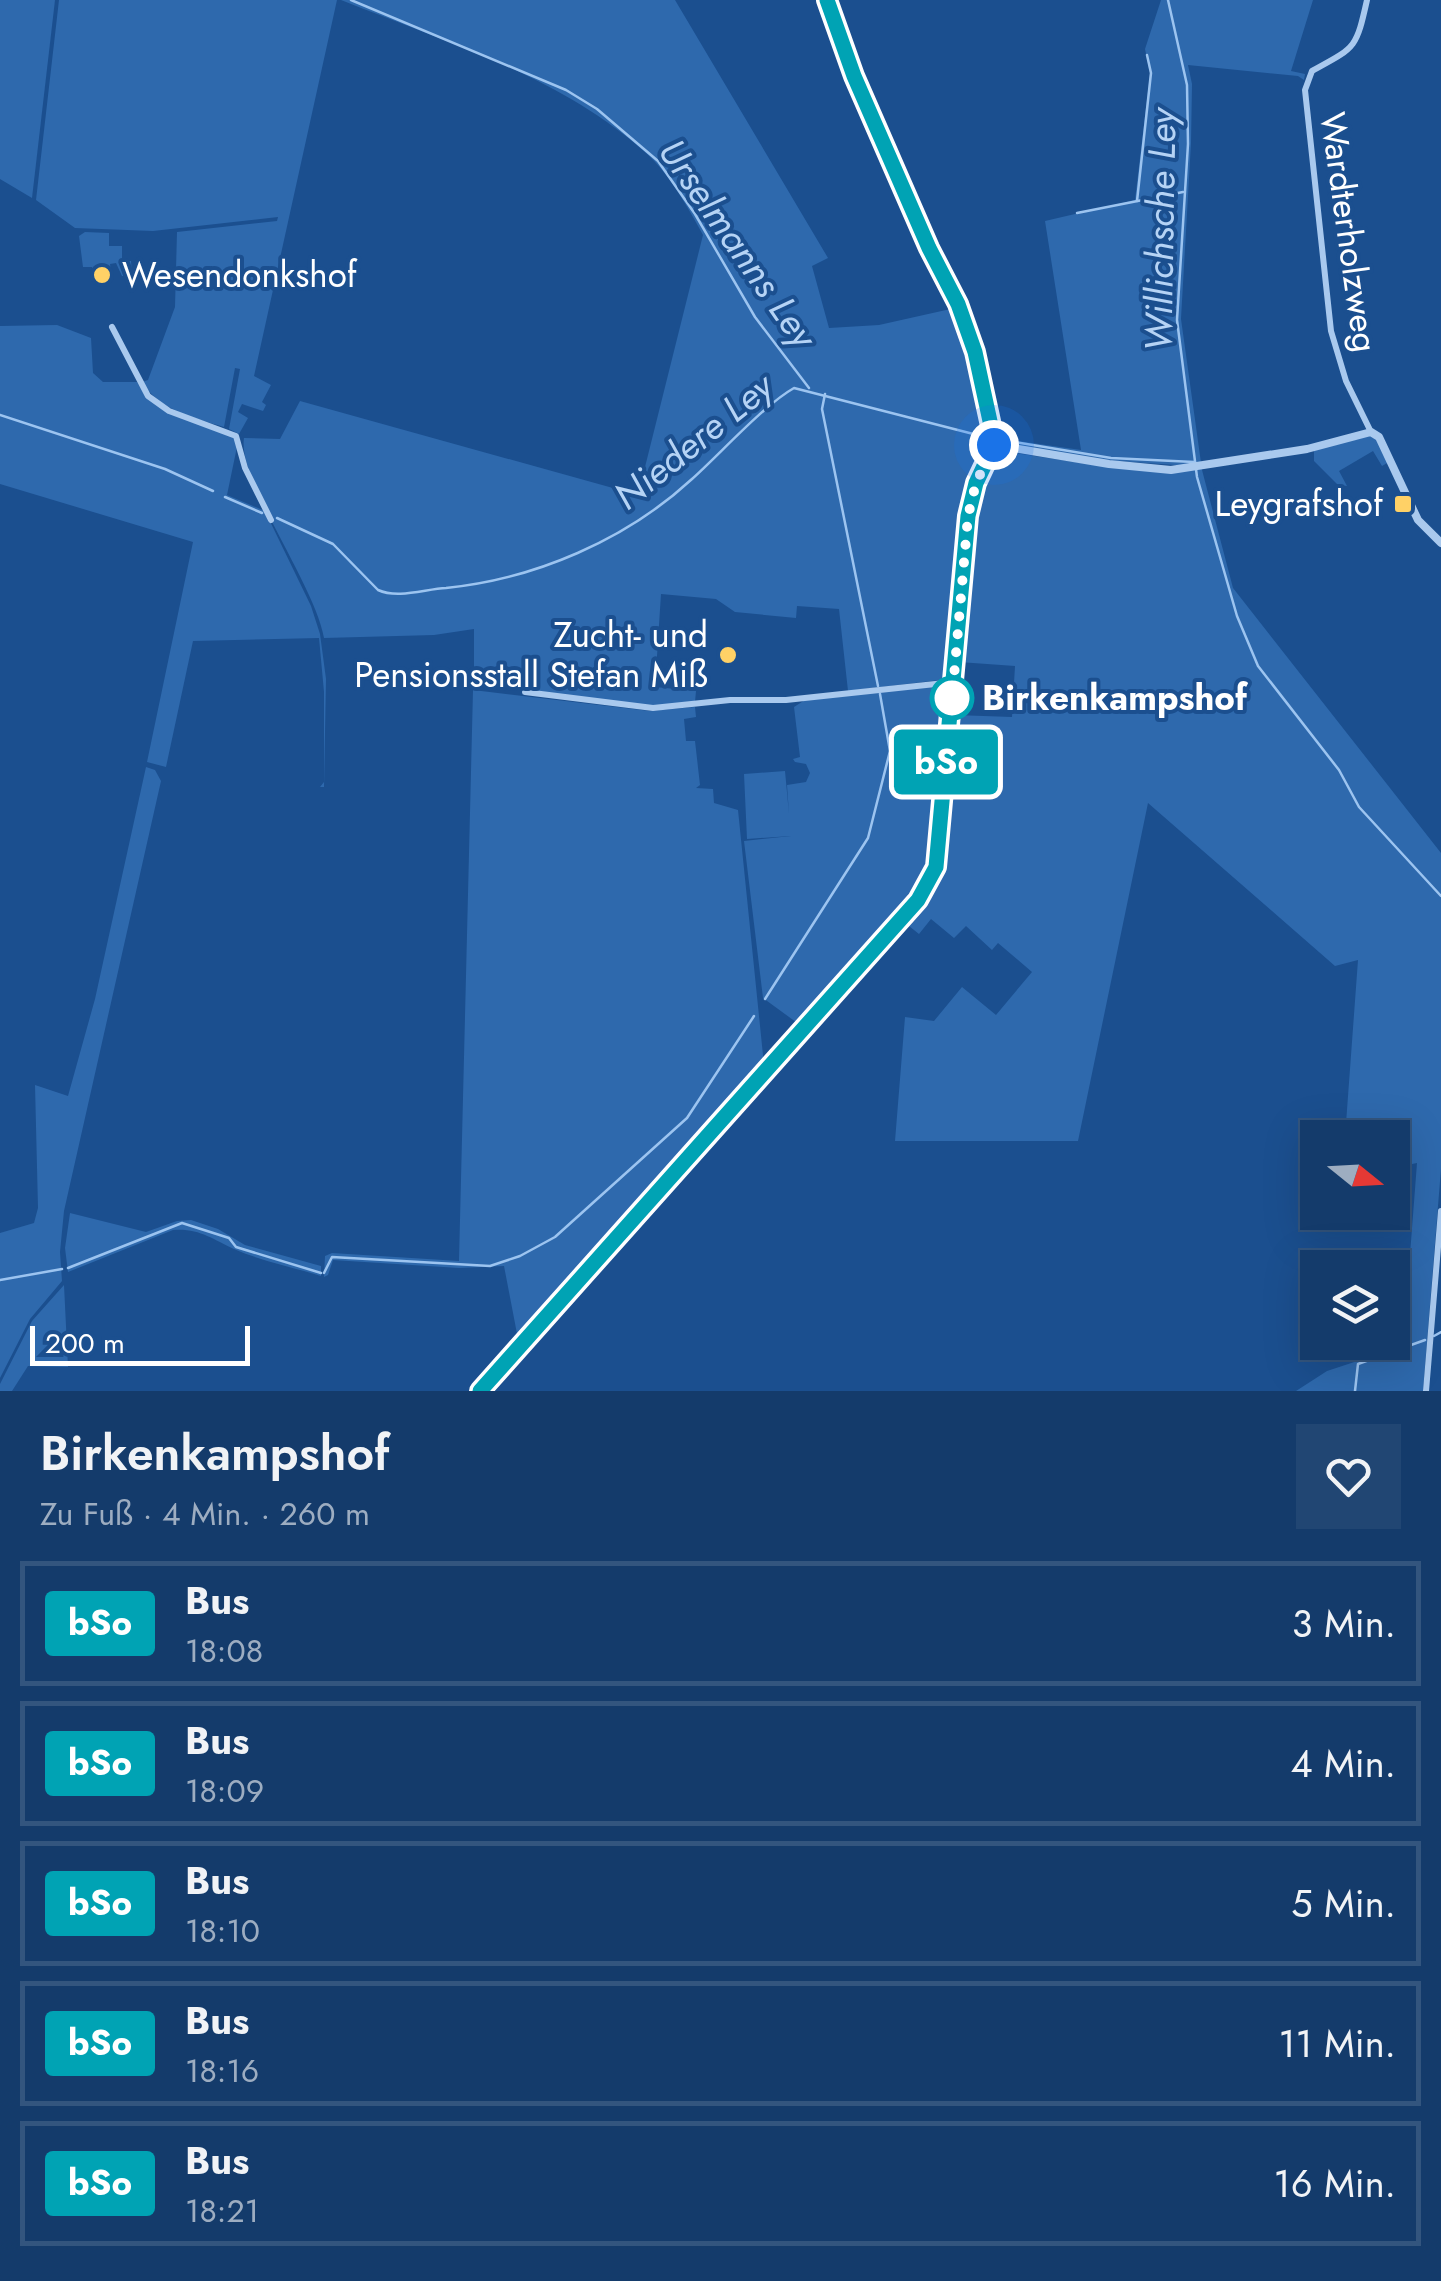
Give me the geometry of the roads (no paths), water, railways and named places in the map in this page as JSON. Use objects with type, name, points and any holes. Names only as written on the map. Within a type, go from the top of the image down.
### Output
[{"type":"street","points":[[480,1391],[930,884],[938,848],[968,516],[976,483],[994,445],[975,352],[958,304],[929,248],[854,76],[827,0]]},
{"type":"street","name":"Wardterholzweg","points":[[1368,0],[1358,40],[1350,50],[1312,71],[1305,90],[1332,331],[1342,371],[1371,432]]},
{"type":"street","points":[[112,327],[148,396],[168,411],[236,436],[245,468],[272,520]]},
{"type":"street","points":[[994,445],[1110,464],[1190,469],[1307,449],[1371,432],[1379,437],[1418,520],[1441,544]]},
{"type":"street","points":[[525,692],[653,708],[730,700],[786,700],[954,682]]},
{"type":"street","points":[[1426,1391],[1441,1211]]},
{"type":"waterway","name":"Urselmanns Ley","points":[[351,0],[566,90],[597,109],[658,161],[695,214],[755,317],[809,388]]},
{"type":"waterway","name":"Niedere Ley","points":[[1168,0],[1187,85],[1188,144],[1177,320],[1197,477],[1237,616],[1258,666],[1339,770],[1359,807],[1441,896]]},
{"type":"waterway","name":"Willichsche Ley","points":[[1137,201],[1151,73],[1147,55]]},
{"type":"waterway","name":"Willichsche Ley","points":[[1077,213],[1183,192]]},
{"type":"waterway","name":"Niedere Ley","points":[[277,518],[333,544],[378,590],[412,593],[513,576],[609,538],[666,501],[794,388],[989,438]]},
{"type":"waterway","points":[[825,394],[822,409],[878,686]]},
{"type":"waterway","name":"Niedere Ley","points":[[0,415],[165,469],[213,491]]},
{"type":"waterway","name":"Niedere Ley","points":[[997,439],[1111,458],[1194,462]]},
{"type":"waterway","name":"Niedere Ley","points":[[225,497],[262,513]]},
{"type":"waterway","points":[[765,999],[868,838],[890,751],[880,694]]},
{"type":"waterway","points":[[324,1273],[332,1257],[490,1266],[520,1256],[555,1237],[687,1118],[754,1016]]},
{"type":"waterway","points":[[68,1268],[182,1223],[229,1238],[236,1247],[321,1273]]},
{"type":"waterway","points":[[0,1280],[62,1269]]},
{"type":"waterway","points":[[1434,1336],[1441,1332]]},
{"type":"waterway","points":[[1355,1391],[1358,1364],[1425,1340]]},
{"type":"place","name":"Wesendonkshof","points":[[102,275]]},
{"type":"place","name":"Leygrafshof","points":[[1403,504]]},
{"type":"place","name":"Zucht- und Pensionsstall Stefan Miß","points":[[728,655]]},
{"type":"place","name":"Birkenkampshof","points":[[952,698]]}]
